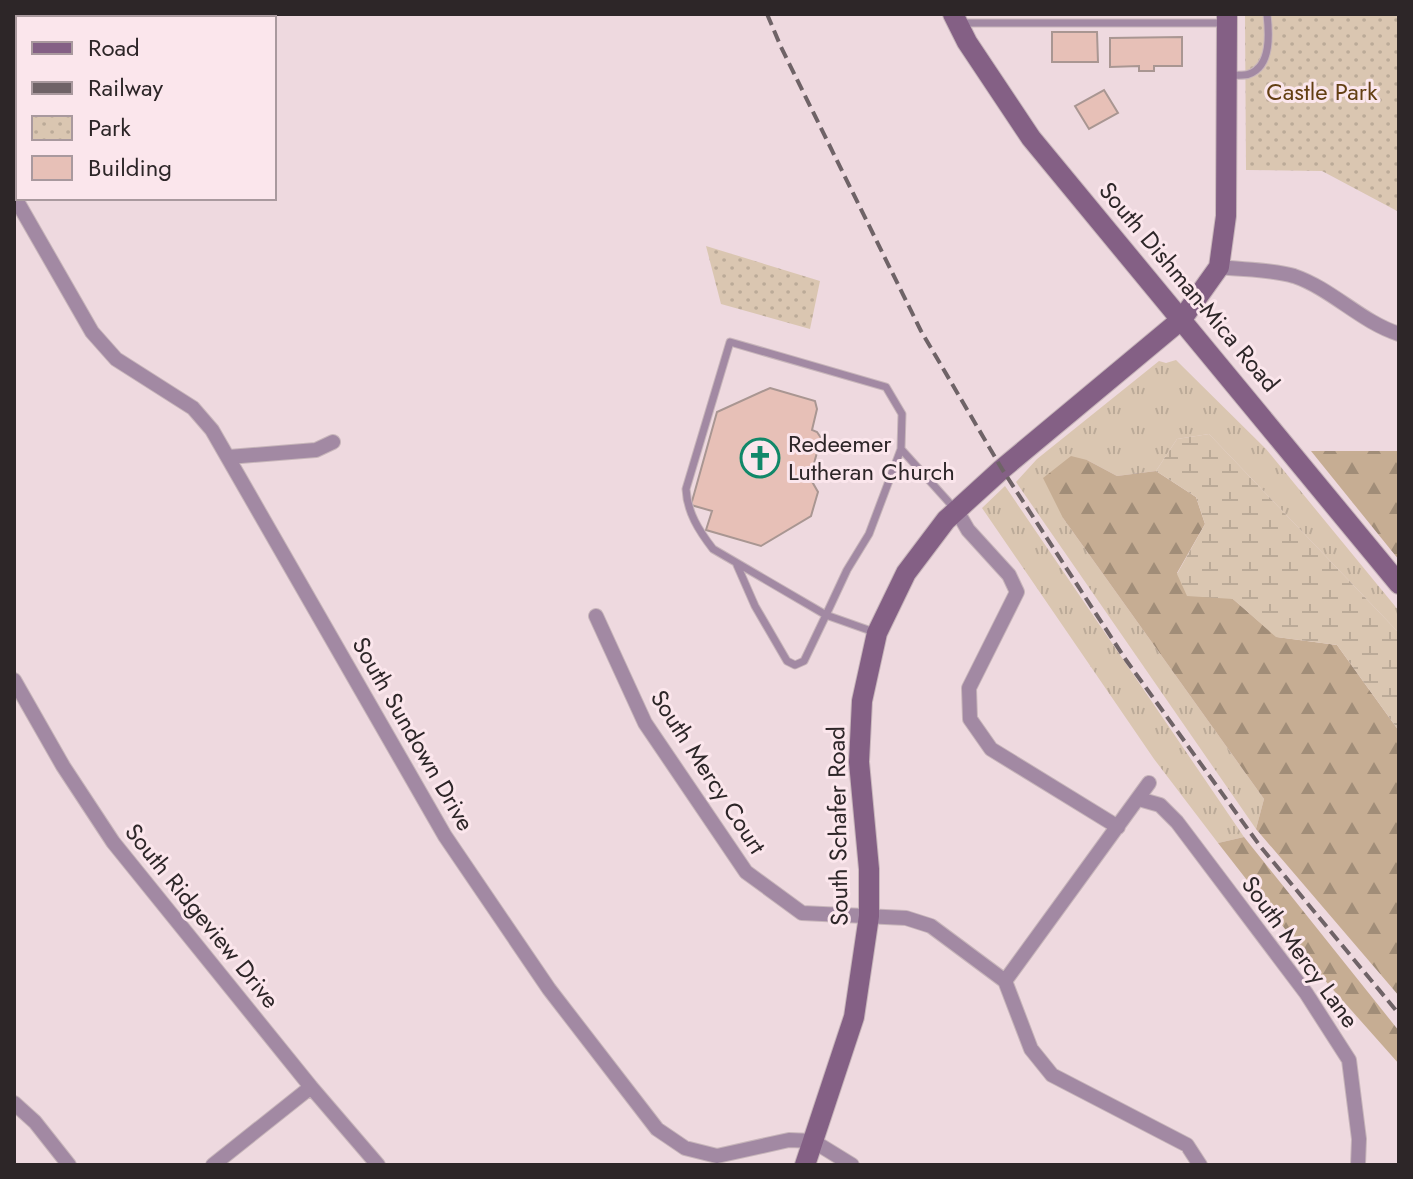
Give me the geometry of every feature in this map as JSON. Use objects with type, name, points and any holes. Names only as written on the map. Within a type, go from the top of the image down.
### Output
[{"type":"street","name":"South Dishman-Mica Road","points":[[955,18],[967,42],[1031,138],[1399,584]]},
{"type":"street","points":[[1227,18],[1226,216],[1219,267],[1293,276],[1383,329],[1399,334]]},
{"type":"street","name":"South Sundown Drive","points":[[16,200],[92,332],[116,359],[193,408],[212,430],[445,836],[549,989],[657,1129],[685,1148],[717,1156],[789,1140],[813,1141]]},
{"type":"street","name":"South Schafer Road","points":[[805,1165],[854,1017],[869,916],[869,869],[859,762],[862,701],[877,633],[906,573],[957,511],[1002,469],[1182,319],[1219,267]]},
{"type":"street","points":[[229,457],[316,450],[333,442]]},
{"type":"street","points":[[957,511],[968,530],[1016,584],[1017,592],[969,688],[970,719],[991,749],[1118,827]]},
{"type":"street","name":"South Mercy Court","points":[[596,616],[645,723],[746,872],[802,913],[906,918],[931,926],[1005,981]]},
{"type":"street","name":"South Ridgeview Drive","points":[[14,680],[63,766],[113,842],[378,1165]]},
{"type":"street","points":[[1149,783],[1005,981],[1031,1049],[1052,1075],[1187,1145],[1200,1165]]},
{"type":"street","name":"South Mercy Lane","points":[[1139,799],[1160,805],[1177,822],[1306,993],[1349,1060],[1359,1139],[1358,1165]]},
{"type":"street","points":[[213,1165],[311,1087]]},
{"type":"street","points":[[14,1103],[35,1122],[69,1165]]},
{"type":"street","points":[[813,1141],[852,1165]]},
{"type":"lane","points":[[1227,75],[1249,74],[1259,68],[1268,45],[1267,14]]},
{"type":"lane","points":[[955,18],[1227,18]]},
{"type":"lane","points":[[737,565],[755,606],[787,661],[795,665],[804,661],[826,615],[847,570],[869,534],[901,449],[902,414],[886,387],[730,342],[686,489],[689,510],[713,549],[826,615],[877,633]]},
{"type":"lane","points":[[901,449],[957,511]]},
{"type":"green space","name":"Castle Park","points":[[1245,14],[1399,14],[1399,212],[1322,171],[1246,170]]},
{"type":"green space","points":[[706,246],[820,281],[810,329],[721,304]]},
{"type":"green space","points":[[1176,360],[1266,449],[1399,611],[1399,633],[1209,434],[1177,439],[1156,471],[1117,476],[1087,460],[1063,518],[1264,799],[1256,829],[1016,482],[1037,459],[1159,361],[1166,363]]},
{"type":"green space","points":[[1209,434],[1399,633],[1399,731],[1337,645],[1276,637],[1233,599],[1187,596],[1177,574],[1205,524],[1196,497],[1156,471],[1177,439]]},
{"type":"green space","points":[[1311,451],[1399,451],[1399,560]]},
{"type":"green space","points":[[1071,456],[1087,460],[1117,476],[1156,471],[1196,497],[1205,524],[1177,573],[1233,599],[1277,637],[1337,645],[1399,731],[1399,996],[1256,829],[1264,799],[1063,518],[1043,478]]},
{"type":"green space","points":[[1005,486],[1244,837],[1218,843],[1154,759],[982,508]]},
{"type":"green space","points":[[1244,837],[1399,1031],[1399,1064],[1328,984],[1218,843]]},
{"type":"building","points":[[1052,32],[1097,32],[1098,62],[1052,62]]},
{"type":"building","points":[[1182,37],[1182,66],[1154,66],[1154,71],[1139,71],[1139,66],[1110,67],[1110,38]]},
{"type":"building","points":[[1104,90],[1118,113],[1089,129],[1075,106]]},
{"type":"building","name":"Redeemer Lutheran Church","points":[[770,388],[815,401],[817,409],[812,430],[821,438],[810,478],[818,492],[811,516],[761,546],[706,530],[712,511],[691,505],[717,412]]},
{"type":"railway","points":[[767,14],[921,331],[1002,469],[1126,660],[1260,846],[1399,1014]]},
{"type":"place","name":"Redeemer Lutheran Church","points":[[760,458]]}]
